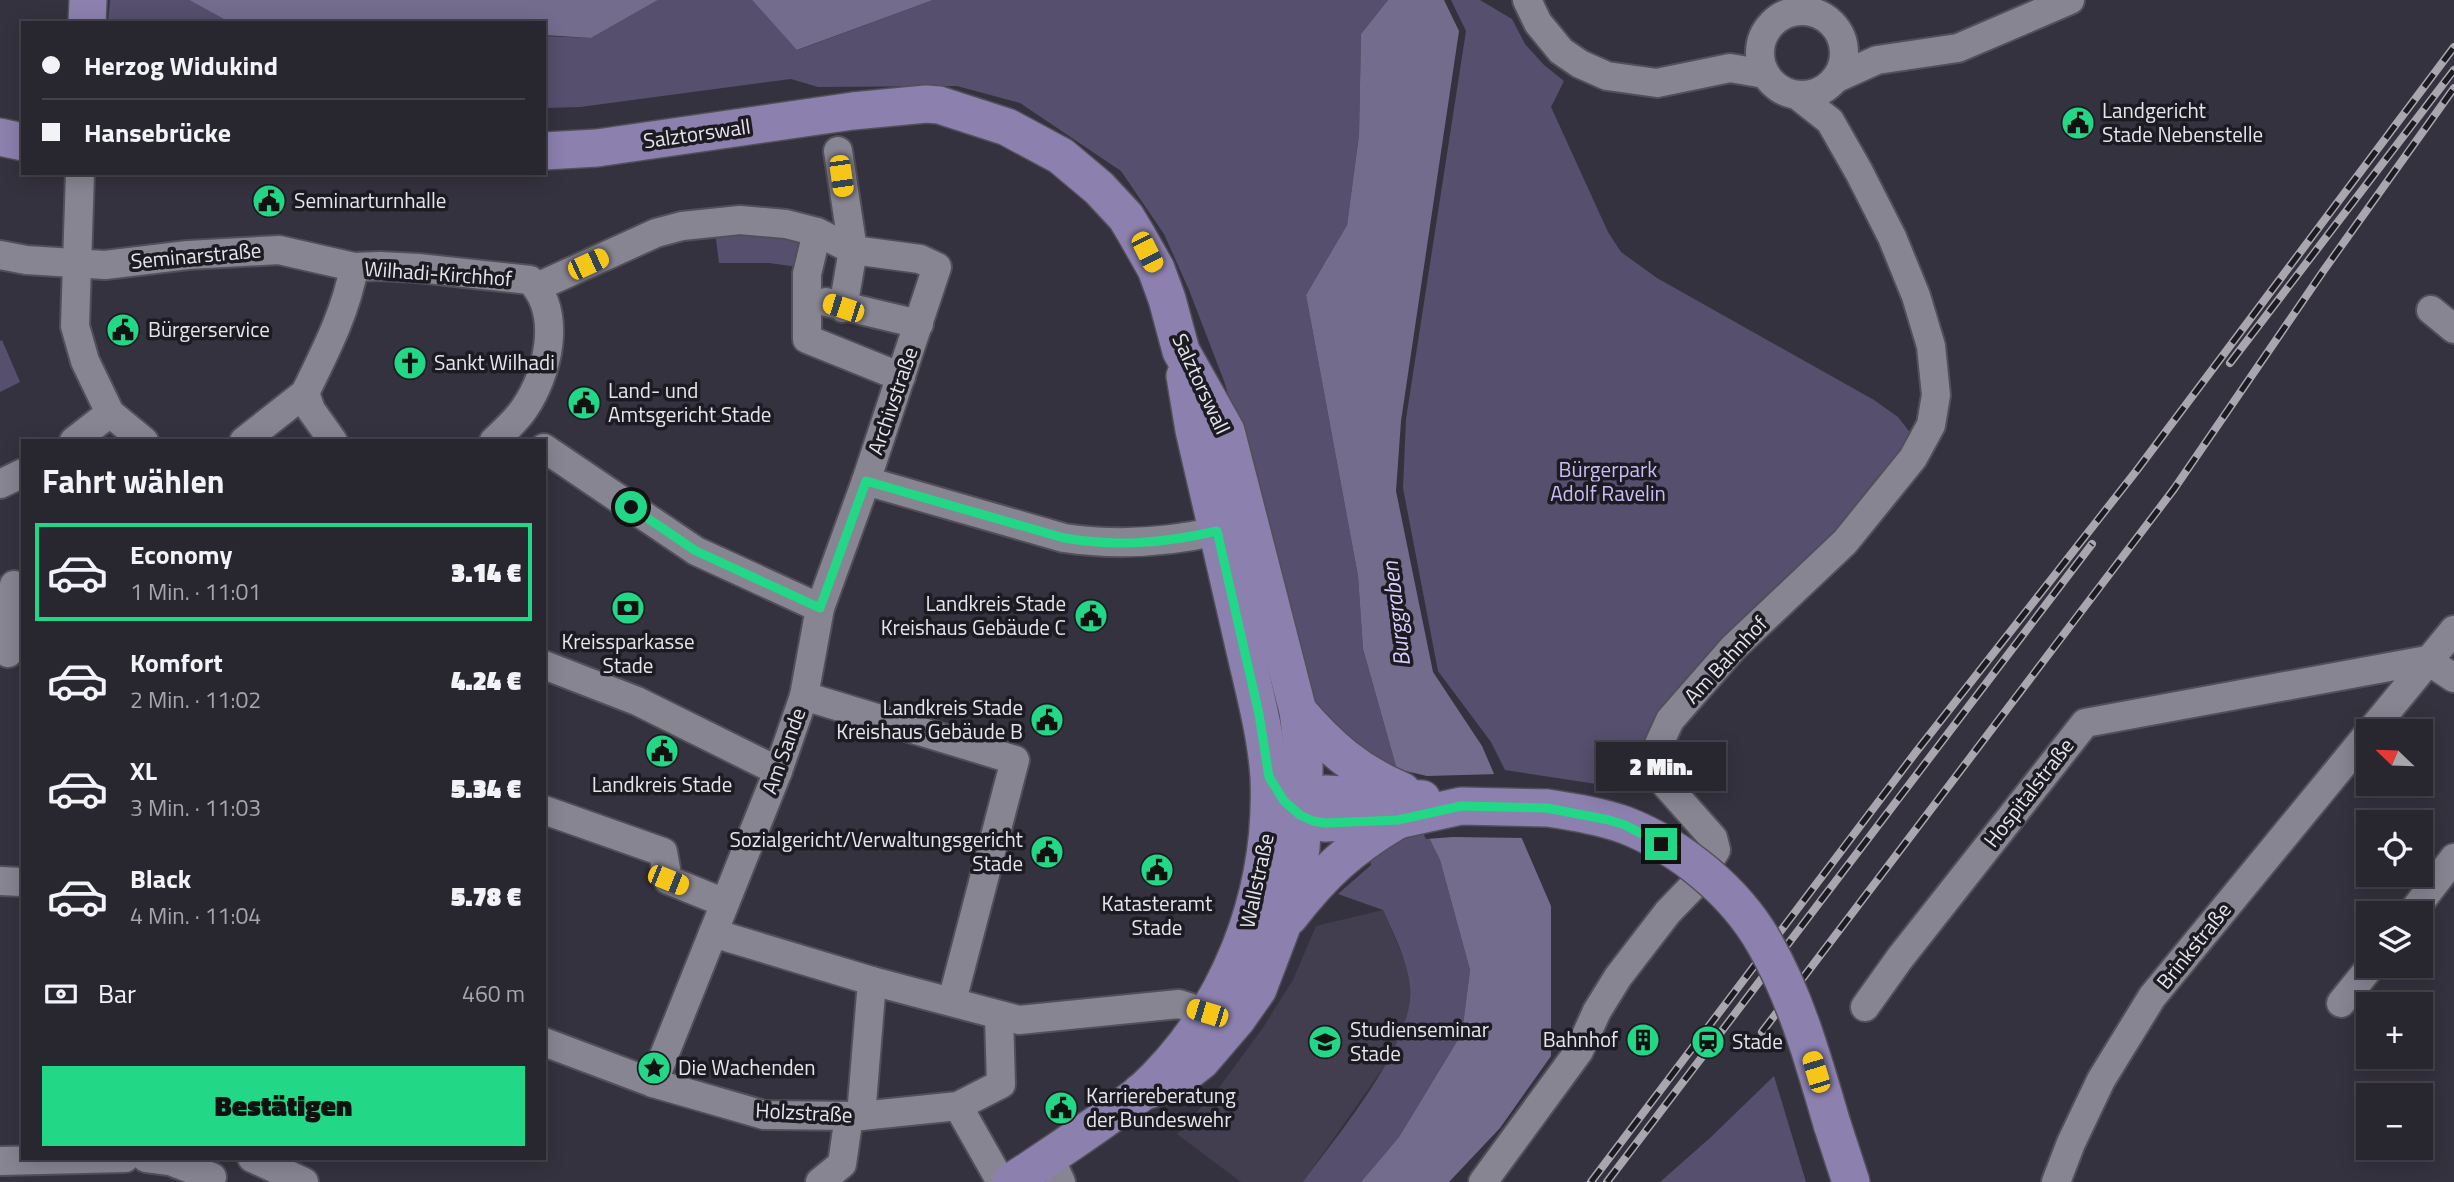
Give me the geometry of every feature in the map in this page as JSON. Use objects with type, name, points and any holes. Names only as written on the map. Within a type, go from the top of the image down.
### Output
[{"type":"main road","points":[[87,21],[88,0]]},
{"type":"main road","name":"Salztorswall","points":[[546,151],[597,148],[853,111],[926,104],[981,117],[1022,134],[1079,169],[1114,203],[1135,232],[1156,269],[1181,351],[1226,431],[1233,528],[1298,711]]},
{"type":"main road","points":[[0,137],[21,142]]},
{"type":"main road","name":"Wallstraße","points":[[1141,1092],[1174,1082],[1201,1061],[1258,989],[1282,926],[1297,871],[1287,805],[1259,714],[1233,528]]},
{"type":"main road","points":[[1298,711],[1329,746],[1407,809]]},
{"type":"main road","name":"Wallstraße","points":[[1011,1182],[1056,1170],[1141,1092],[1188,1041],[1207,1013],[1240,949],[1253,917],[1265,861],[1304,760],[1298,711]]},
{"type":"main road","points":[[1287,805],[1320,794],[1341,825]]},
{"type":"main road","points":[[1341,825],[1407,809],[1461,806],[1534,807],[1588,815],[1625,825],[1693,864],[1737,906],[1765,943],[1794,1004],[1851,1182]]},
{"type":"main road","points":[[1341,825],[1407,809]]},
{"type":"main road","points":[[1282,926],[1308,892],[1341,825]]},
{"type":"street","points":[[1527,0],[1538,23],[1561,51],[1580,64],[1607,76],[1657,83],[1730,68],[1765,74]]},
{"type":"street","points":[[1770,22],[1761,62],[1765,74],[1784,91],[1797,95],[1816,93],[1877,60],[1958,48],[2070,0]]},
{"type":"street","points":[[1730,68],[1770,22],[1797,12],[1802,6],[1829,21],[1839,33],[1877,60]]},
{"type":"street","points":[[1832,83],[1844,59],[1839,33]]},
{"type":"street","name":"Am Bahnhof","points":[[1830,121],[1832,83]]},
{"type":"street","name":"Am Bahnhof","points":[[1483,1182],[1579,1051],[1618,976],[1668,912],[1696,883],[1716,850],[1713,838],[1667,786],[1659,767],[1659,744],[1671,720],[1733,648],[1845,542],[1913,458],[1931,425],[1936,395],[1931,346],[1916,296],[1892,237],[1830,121],[1797,95]]},
{"type":"street","points":[[838,151],[853,250],[843,308]]},
{"type":"street","points":[[80,175],[75,326],[85,361],[110,413],[142,439]]},
{"type":"street","points":[[537,287],[656,233],[682,226],[740,220],[786,224],[817,232],[853,250]]},
{"type":"street","points":[[817,232],[807,274],[807,340],[901,376]]},
{"type":"street","name":"Seminarstraße","points":[[0,255],[77,265],[104,265],[202,254],[279,250],[354,267]]},
{"type":"street","name":"Archivstraße","points":[[804,696],[820,608],[866,481],[937,267],[920,259],[853,250]]},
{"type":"street","name":"Wilhadi-Kirchhof","points":[[305,393],[341,316],[350,291],[354,267],[380,265],[530,280],[537,287],[547,312],[549,348],[536,388],[524,409],[502,433]]},
{"type":"street","points":[[806,296],[843,308],[919,324]]},
{"type":"street","points":[[2431,310],[2454,329]]},
{"type":"street","points":[[247,439],[305,393],[311,410],[332,439]]},
{"type":"street","points":[[77,439],[110,413]]},
{"type":"street","points":[[502,433],[526,439]]},
{"type":"street","points":[[546,449],[696,551],[820,608]]},
{"type":"street","points":[[0,484],[21,474]]},
{"type":"street","points":[[866,481],[1064,538],[1088,542],[1135,544],[1177,540],[1233,528]]},
{"type":"street","points":[[10,654],[14,585]]},
{"type":"street","name":"Brinkstraße","points":[[2380,719],[2454,631]]},
{"type":"street","points":[[2427,660],[2454,678]]},
{"type":"street","name":"Hospitalstraße","points":[[1865,1007],[1900,958],[2085,723],[2427,660]]},
{"type":"street","points":[[546,665],[637,701],[778,771]]},
{"type":"street","name":"Am Sande","points":[[653,1083],[778,771],[804,696],[1015,760],[952,1001]]},
{"type":"street","name":"Brinkstraße","points":[[2056,1182],[2101,1080],[2152,997],[2356,749]]},
{"type":"street","points":[[546,811],[663,852],[668,880],[724,903]]},
{"type":"street","points":[[2421,901],[2454,858]]},
{"type":"street","points":[[713,933],[872,981],[1019,1020],[1179,1004],[1207,1013]]},
{"type":"street","points":[[2341,1003],[2361,978]]},
{"type":"street","points":[[820,1182],[842,1164],[855,1116],[872,981]]},
{"type":"street","name":"Holzstraße","points":[[546,1043],[653,1083],[764,1115],[855,1116],[957,1106],[1001,1084],[999,1016]]},
{"type":"street","points":[[957,1106],[1001,1182]]},
{"type":"street","points":[[0,1161],[42,1160]]},
{"type":"street","points":[[162,1160],[214,1173]]},
{"type":"street","points":[[256,1160],[304,1182]]},
{"type":"shaded area","name":"Studienseminar Stade","points":[[1383,910],[1406,964],[1411,989],[1408,1017],[1393,1054],[1303,1182],[1241,1182],[1177,1134],[1218,1089],[1262,1029],[1293,980],[1316,926]]},
{"type":"green space","points":[[110,0],[189,0],[227,21],[108,21]]},
{"type":"green space","points":[[658,0],[752,0],[798,50],[933,0],[1388,0],[1361,34],[1359,135],[1347,225],[1306,295],[1358,576],[1363,649],[1399,777],[1440,860],[1470,970],[1462,1033],[1399,1137],[1361,1182],[1303,1182],[1371,1088],[1400,1034],[1408,1009],[1410,986],[1406,966],[1383,910],[1338,894],[1371,865],[1350,746],[1319,712],[1296,660],[1265,515],[1224,381],[1164,234],[1121,171],[1020,103],[957,86],[818,87],[791,79],[580,107],[546,108],[546,36],[591,38]]},
{"type":"green space","name":"Bürgerpark Adolf Ravelin","points":[[1451,0],[1480,0],[1512,19],[1525,44],[1544,65],[1564,81],[1551,107],[1608,232],[1621,252],[1657,278],[1874,400],[1898,417],[1912,435],[1878,486],[1603,785],[1505,770],[1491,742],[1438,671],[1403,488],[1406,419],[1466,31]]},
{"type":"green space","points":[[715,231],[804,237],[798,267],[769,263],[719,263]]},
{"type":"green space","points":[[2,340],[20,382],[0,392],[0,341]]},
{"type":"green space","points":[[1774,1076],[1806,1182],[1660,1182],[1711,1137]]},
{"type":"water","points":[[189,0],[658,0],[591,38],[546,35],[546,21],[227,21]]},
{"type":"water","points":[[752,0],[933,0],[797,50]]},
{"type":"water","name":"Burggraben","points":[[1388,0],[1444,0],[1459,31],[1401,421],[1396,491],[1433,672],[1482,746],[1551,906],[1551,1056],[1500,1128],[1449,1182],[1361,1182],[1399,1137],[1462,1033],[1470,970],[1440,860],[1399,777],[1363,649],[1358,576],[1306,295],[1347,225],[1359,135],[1361,34]]},
{"type":"pier","points":[[1393,768],[1427,776],[1498,774],[1525,838],[1426,839]]},
{"type":"railway","points":[[1591,1182],[1916,752],[2137,470],[2454,47]]},
{"type":"railway","points":[[2230,363],[2454,70]]},
{"type":"railway","points":[[1762,1032],[2174,489],[2324,270],[2454,88]]},
{"type":"railway","points":[[1607,1182],[2092,544]]},
{"type":"place","name":"Landgericht Stade Nebenstelle","points":[[2078,123]]},
{"type":"place","name":"Seminarturnhalle","points":[[269,201]]},
{"type":"place","name":"Bürgerservice","points":[[123,330]]},
{"type":"place","name":"Sankt Wilhadi","points":[[410,363]]},
{"type":"place","name":"Land- und Amtsgericht Stade","points":[[584,403]]},
{"type":"place","name":"Kreissparkasse Stade","points":[[628,608]]},
{"type":"place","name":"Landkreis Stade Kreishaus Gebäude C","points":[[1091,616]]},
{"type":"place","name":"Landkreis Stade Kreishaus Gebäude B","points":[[1047,720]]},
{"type":"place","name":"Landkreis Stade","points":[[662,751]]},
{"type":"place","name":"Sozialgericht/Verwaltungsgericht Stade","points":[[1047,852]]},
{"type":"place","name":"Katasteramt Stade","points":[[1157,870]]},
{"type":"place","name":"Bahnhof","points":[[1643,1040]]},
{"type":"place","name":"Studienseminar Stade","points":[[1325,1042]]},
{"type":"place","name":"Stade","points":[[1708,1042]]},
{"type":"place","name":"Die Wachenden","points":[[654,1068]]},
{"type":"place","name":"Karriereberatung der Bundeswehr","points":[[1061,1108]]},
{"type":"route","points":[[631,507],[696,551],[820,608],[866,481],[1064,538],[1088,542],[1135,544],[1177,540],[1217,531],[1259,714],[1269,777],[1288,806],[1300,815],[1325,823],[1398,820],[1461,806],[1547,808],[1625,825],[1661,844]]}]
